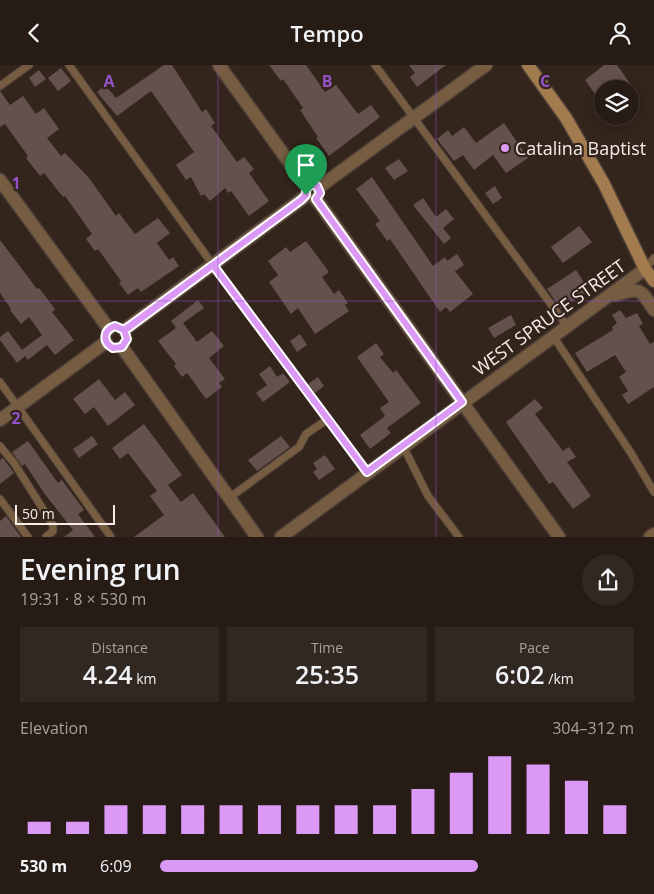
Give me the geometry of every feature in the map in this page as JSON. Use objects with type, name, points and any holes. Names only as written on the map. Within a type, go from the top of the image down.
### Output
[{"type":"main road","points":[[528,65],[566,118],[604,184],[645,269],[654,281]]},
{"type":"street","points":[[219,65],[559,537]]},
{"type":"street","points":[[124,330],[486,65]]},
{"type":"street","points":[[0,180],[109,329]]},
{"type":"street","name":"WEST SPRUCE STREET","points":[[281,537],[645,269]]},
{"type":"street","points":[[606,297],[629,290],[639,290],[643,293],[654,311]]},
{"type":"street","points":[[106,343],[106,334],[109,329],[115,326],[124,330],[127,339],[122,347]]},
{"type":"street","points":[[106,343],[113,348],[122,347]]},
{"type":"street","points":[[0,420],[106,343]]},
{"type":"street","points":[[122,347],[256,537]]},
{"type":"street","points":[[650,537],[654,534]]},
{"type":"lane","points":[[0,86],[29,65]]},
{"type":"lane","points":[[69,65],[213,265],[367,472]]},
{"type":"lane","points":[[375,65],[567,326]]},
{"type":"lane","points":[[645,269],[654,258]]},
{"type":"lane","points":[[553,336],[631,453],[654,492]]},
{"type":"lane","points":[[0,382],[111,537]]},
{"type":"lane","points":[[229,498],[299,447],[306,434],[328,419]]},
{"type":"lane","points":[[0,446],[14,463],[53,525],[54,531],[46,537]]},
{"type":"lane","points":[[403,446],[428,496],[459,537]]},
{"type":"lane","points":[[0,499],[28,537]]},
{"type":"building","points":[[164,65],[172,65],[202,112],[206,109],[215,123],[211,126],[237,162],[244,157],[254,169],[249,173],[269,201],[249,216],[231,191],[228,193],[225,188],[210,201],[204,194],[201,196],[191,177],[186,180],[176,165],[194,152],[151,91],[117,116],[97,92],[105,85],[116,98]]},
{"type":"building","points":[[269,65],[306,65],[325,92],[336,85],[358,114],[371,105],[380,117],[329,156],[300,110],[303,108],[283,79],[281,81]]},
{"type":"building","points":[[409,65],[446,65],[417,87],[410,77],[415,73]]},
{"type":"building","points":[[604,65],[617,65],[628,80],[594,80],[594,93],[585,80]]},
{"type":"building","points":[[61,68],[71,81],[58,91],[48,78]]},
{"type":"building","points":[[39,70],[46,79],[35,87],[29,78]]},
{"type":"building","points":[[0,91],[10,105],[23,96],[36,114],[44,108],[59,129],[47,138],[61,156],[65,153],[89,178],[116,216],[119,213],[135,234],[158,218],[170,233],[157,243],[169,260],[173,257],[179,266],[141,292],[138,288],[128,295],[119,283],[121,281],[98,249],[95,251],[86,239],[92,234],[65,196],[63,197],[44,173],[40,176],[26,158],[28,156],[5,124],[0,127]]},
{"type":"building","points":[[504,123],[528,158],[506,173],[493,155],[474,170],[463,155],[454,161],[437,139],[448,130],[452,136],[464,127],[476,143]]},
{"type":"building","points":[[399,159],[408,171],[394,180],[385,168]]},
{"type":"building","points":[[372,177],[433,266],[445,257],[447,261],[457,254],[464,265],[455,271],[473,294],[450,312],[446,307],[440,312],[390,239],[387,241],[375,224],[380,221],[356,189]]},
{"type":"building","points":[[495,186],[502,198],[493,204],[485,193]]},
{"type":"building","points":[[423,198],[436,217],[446,209],[454,219],[443,228],[451,238],[444,244],[413,205]]},
{"type":"building","points":[[579,226],[592,242],[563,263],[551,247]]},
{"type":"building","points":[[0,240],[37,289],[39,288],[55,309],[52,312],[74,340],[55,355],[47,345],[28,360],[25,356],[17,363],[0,340],[0,337],[8,331],[22,350],[42,335],[29,317],[21,324],[0,293]]},
{"type":"building","points":[[306,241],[329,272],[322,277],[334,294],[339,290],[348,303],[345,305],[349,311],[315,334],[298,308],[291,314],[269,282],[278,275],[268,261],[286,247],[290,252]]},
{"type":"building","points":[[576,270],[589,290],[561,309],[547,289]]},
{"type":"building","points":[[198,300],[204,308],[183,323],[197,342],[212,331],[224,346],[209,358],[225,379],[219,383],[222,387],[206,399],[187,373],[182,377],[174,366],[176,364],[158,341],[176,328],[171,321]]},
{"type":"building","points":[[620,310],[626,318],[637,313],[643,324],[639,326],[650,344],[654,342],[654,387],[628,404],[622,395],[628,391],[619,377],[626,372],[615,355],[587,372],[575,353],[613,330],[612,327],[617,323],[612,315]]},
{"type":"building","points":[[511,315],[516,325],[494,338],[488,328]]},
{"type":"building","points":[[300,334],[307,345],[297,352],[290,341]]},
{"type":"building","points":[[376,343],[384,354],[380,357],[393,373],[396,370],[421,403],[387,428],[391,433],[370,449],[360,435],[385,416],[380,408],[389,402],[357,357]]},
{"type":"building","points":[[270,366],[277,377],[283,373],[290,382],[263,402],[256,393],[267,385],[259,374]]},
{"type":"building","points":[[318,377],[324,386],[315,393],[308,384]]},
{"type":"building","points":[[99,379],[115,400],[125,392],[135,405],[108,426],[94,407],[85,414],[73,399]]},
{"type":"building","points":[[535,399],[543,408],[535,414],[563,451],[569,447],[576,457],[567,462],[591,496],[573,509],[553,482],[549,484],[506,422]]},
{"type":"building","points":[[144,424],[182,475],[168,485],[181,502],[193,493],[225,537],[134,537],[164,515],[150,496],[157,491],[128,453],[120,459],[112,448]]},
{"type":"building","points":[[92,436],[98,444],[79,458],[73,449]]},
{"type":"building","points":[[281,436],[290,447],[257,471],[248,460]]},
{"type":"building","points":[[28,441],[58,483],[62,480],[84,510],[78,514],[95,537],[64,537],[73,530],[44,493],[25,464],[22,466],[12,452]]},
{"type":"building","points":[[325,455],[335,469],[319,480],[313,472],[317,469],[313,463]]},
{"type":"building","points":[[3,458],[14,473],[0,484],[0,460]]},
{"type":"building","points":[[6,516],[21,537],[0,537],[0,521]]},
{"type":"place","name":"Catalina Baptist","points":[[505,148]]},
{"type":"route","points":[[306,195],[301,200],[213,265],[128,328],[124,330],[115,326],[109,329],[105,340],[113,348],[122,347],[127,339],[124,330],[213,265],[367,472],[462,402],[316,199],[320,193],[317,186],[308,186],[305,192],[306,195]]}]
